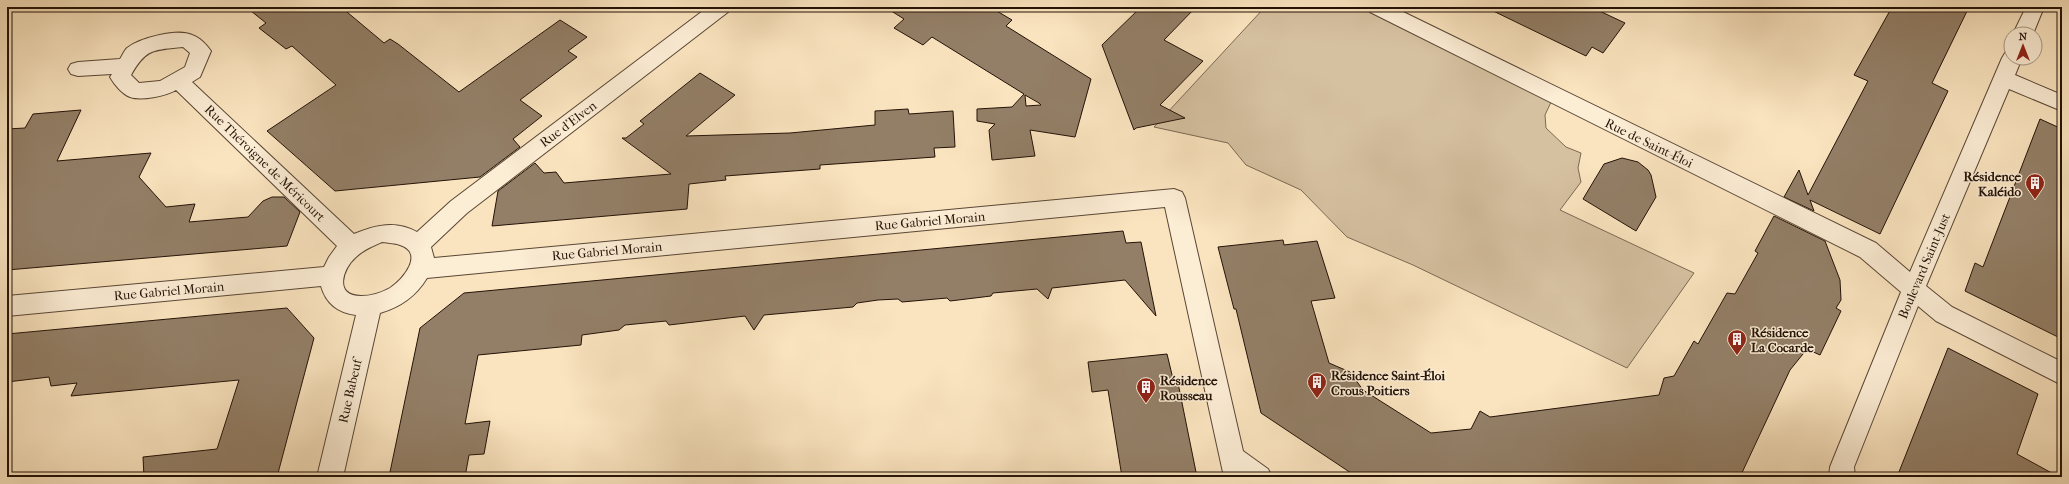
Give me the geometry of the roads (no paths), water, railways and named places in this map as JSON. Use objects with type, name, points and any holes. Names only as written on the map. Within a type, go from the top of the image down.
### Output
[{"type":"street","name":"Rue d'Elven","points":[[419,244],[459,207],[721,7]]},
{"type":"street","name":"Rue de Saint-Éloi","points":[[1377,7],[1868,250],[1944,314],[2062,374]]},
{"type":"street","points":[[2027,26],[2035,7]]},
{"type":"street","points":[[187,40],[201,51],[193,72],[164,88],[135,91],[120,77],[126,66],[133,54],[152,43],[187,40]]},
{"type":"street","points":[[78,69],[126,66]]},
{"type":"street","points":[[2008,68],[2062,103]]},
{"type":"street","name":"Boulevard Saint-Just","points":[[1842,477],[1842,467],[1914,288],[2008,68]]},
{"type":"street","name":"Rue Théroigne de Méricourt","points":[[178,80],[352,246]]},
{"type":"street","name":"Rue Gabriel Morain","points":[[421,269],[1174,198],[1234,467],[1260,477]]},
{"type":"street","points":[[382,233],[397,233],[410,236],[419,244],[422,251],[421,269],[408,288],[384,302],[370,306],[351,304],[336,296],[331,287],[331,276],[338,260],[352,246],[366,238],[382,233]]},
{"type":"street","name":"Rue Gabriel Morain","points":[[7,306],[331,276]]},
{"type":"street","name":"Rue Babeuf","points":[[330,477],[370,306]]},
{"type":"place","name":"Résidence Kaléido","points":[[2035,200]]},
{"type":"place","name":"Résidence La Cocarde","points":[[1737,356]]},
{"type":"place","name":"Résidence Saint-Éloi Crous Poitiers","points":[[1317,399]]},
{"type":"place","name":"Résidence Rousseau","points":[[1146,404]]}]
